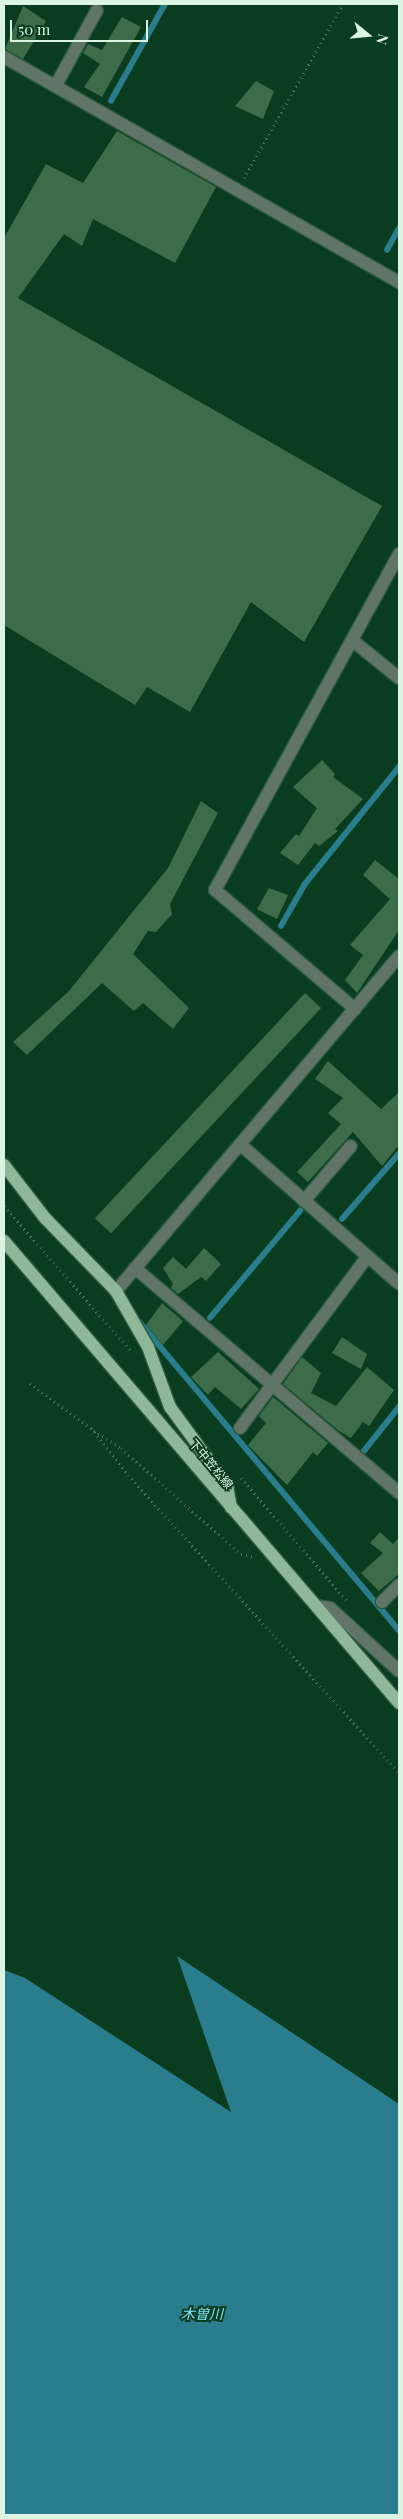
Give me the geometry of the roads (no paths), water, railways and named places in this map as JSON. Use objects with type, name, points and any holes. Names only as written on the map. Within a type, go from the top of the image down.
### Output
[{"type":"main road","points":[[4,1165],[45,1218],[116,1291],[148,1347],[170,1407],[227,1485],[232,1510]]},
{"type":"main road","name":"下中笠松線","points":[[4,1241],[232,1510],[399,1703]]},
{"type":"street","points":[[56,85],[97,10]]},
{"type":"street","points":[[4,57],[399,282]]},
{"type":"street","points":[[355,1009],[214,890],[399,554]]},
{"type":"street","points":[[352,640],[399,678]]},
{"type":"street","points":[[116,1291],[399,956]]},
{"type":"street","points":[[241,1145],[399,1284]]},
{"type":"street","points":[[304,1201],[351,1146]]},
{"type":"street","points":[[240,1428],[367,1257]]},
{"type":"street","points":[[136,1268],[399,1493]]},
{"type":"street","points":[[382,1602],[399,1585]]},
{"type":"street","points":[[316,1606],[330,1608],[399,1671]]},
{"type":"water","name":"木曽川","points":[[177,1956],[399,2104],[399,2515],[4,2515],[4,1970],[25,1978],[231,2112]]},
{"type":"waterway","points":[[111,101],[165,4]]},
{"type":"waterway","points":[[387,250],[399,228]]},
{"type":"waterway","points":[[281,926],[305,884],[399,767]]},
{"type":"waterway","points":[[342,1219],[399,1154]]},
{"type":"waterway","points":[[210,1318],[300,1211]]},
{"type":"waterway","points":[[138,1320],[399,1630]]},
{"type":"waterway","points":[[364,1451],[399,1407]]}]
